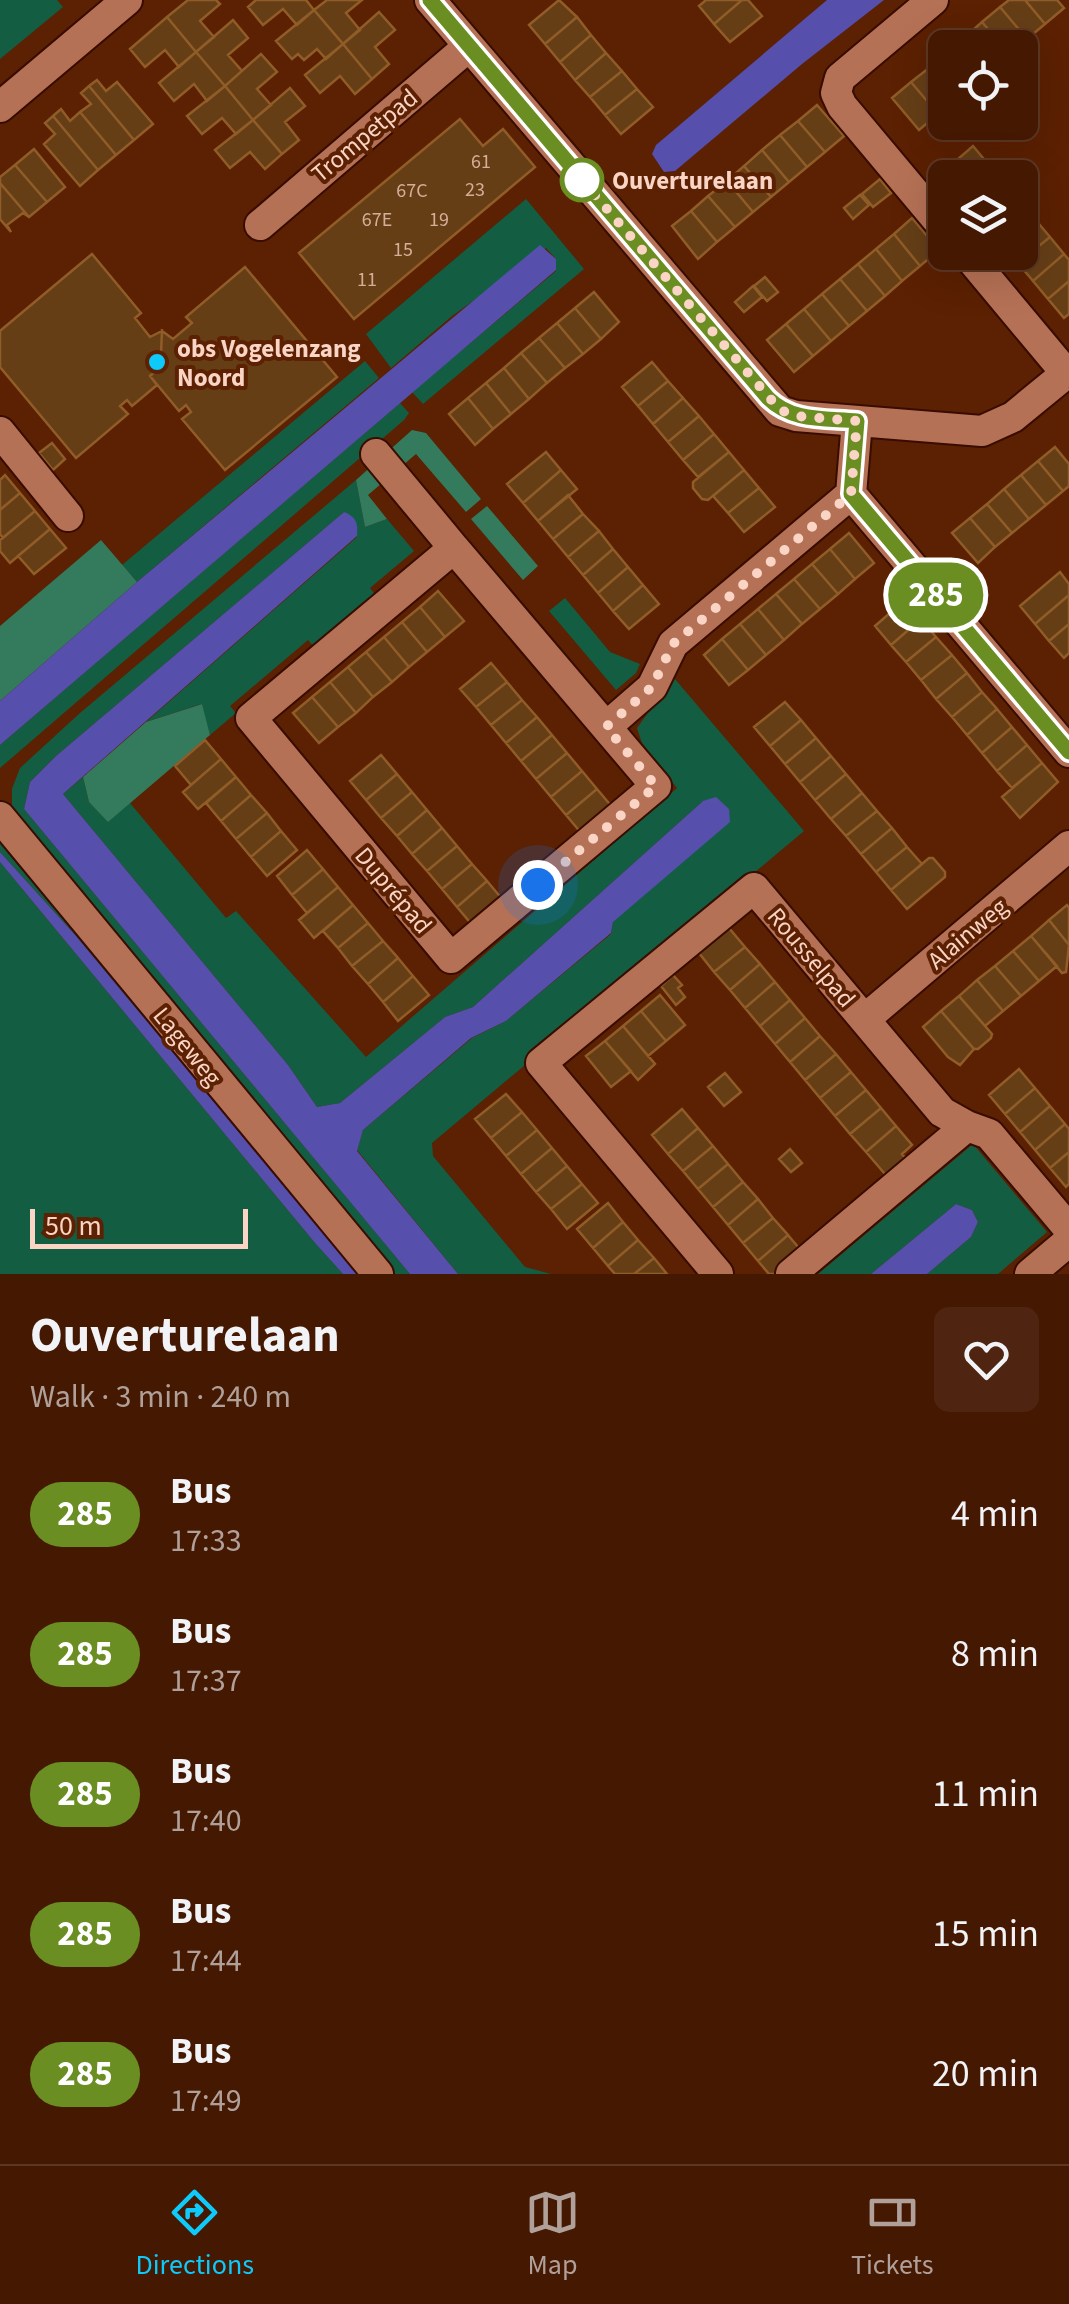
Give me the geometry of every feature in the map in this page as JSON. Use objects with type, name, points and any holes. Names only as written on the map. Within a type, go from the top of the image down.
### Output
[{"type":"street","points":[[0,107],[127,0]]},
{"type":"street","points":[[430,0],[780,410],[796,416],[982,431],[1013,418],[1068,372],[980,270]]},
{"type":"street","points":[[928,209],[842,106],[836,93],[840,78],[933,0]]},
{"type":"street","name":"Trompetpad","points":[[260,224],[469,46]]},
{"type":"street","points":[[857,421],[851,494],[1069,752]]},
{"type":"street","points":[[0,432],[68,516]]},
{"type":"street","name":"Duprépad","points":[[376,454],[656,786],[451,958],[251,718],[454,548]]},
{"type":"street","points":[[606,727],[652,687],[673,644],[851,494]]},
{"type":"street","name":"Lageweg","points":[[0,817],[378,1274]]},
{"type":"street","name":"Alainweg","points":[[864,1019],[1069,846]]},
{"type":"street","name":"Rousselpad","points":[[718,1274],[541,1063],[754,888],[942,1112],[989,1134],[1069,1229]]},
{"type":"street","points":[[791,1274],[967,1126]]},
{"type":"street","points":[[1030,1274],[1069,1241]]},
{"type":"green space","points":[[0,0],[57,0],[63,7],[0,59]]},
{"type":"green space","points":[[526,199],[584,269],[423,404],[412,392],[556,271],[556,259],[546,248],[452,316],[391,368],[366,334]]},
{"type":"green space","points":[[365,361],[379,378],[137,582],[122,565]]},
{"type":"green space","points":[[400,403],[409,413],[404,420],[0,768],[0,745]]},
{"type":"green space","points":[[412,430],[426,433],[481,499],[466,512],[416,454],[368,495],[387,519],[365,527],[356,480]]},
{"type":"green space","points":[[356,480],[365,527],[387,519],[414,551],[370,588],[376,596],[315,648],[308,640],[230,706],[236,713],[210,735],[201,704],[146,722],[357,537],[344,512],[56,756],[30,782],[24,809],[410,1274],[385,1274],[12,810],[12,789],[20,768]]},
{"type":"green space","points":[[487,506],[538,566],[523,580],[471,519]]},
{"type":"green space","points":[[101,540],[137,582],[0,701],[0,626]]},
{"type":"green space","points":[[565,598],[610,652],[640,664],[636,673],[616,690],[549,611]]},
{"type":"green space","points":[[669,672],[804,831],[432,1143],[433,1156],[525,1267],[551,1274],[458,1274],[357,1150],[363,1130],[472,1038],[506,1021],[611,934],[613,922],[703,801],[473,1007],[445,1017],[340,1103],[317,1107],[288,1065],[63,794],[83,777],[89,802],[108,821],[130,803],[226,918],[236,911],[366,1057],[677,788],[642,743],[637,728],[661,695]]},
{"type":"green space","points":[[202,704],[210,735],[108,822],[89,802],[83,777],[146,722]]},
{"type":"green space","points":[[0,834],[370,1274],[357,1274],[76,936],[0,852]]},
{"type":"green space","points":[[0,862],[315,1243],[343,1274],[0,1274]]},
{"type":"green space","points":[[973,1144],[1047,1232],[998,1274],[927,1274],[971,1237],[978,1222],[972,1210],[956,1204],[871,1274],[818,1274]]},
{"type":"shaded area","points":[[827,0],[884,0],[675,171],[664,172],[652,154],[656,145]]},
{"type":"shaded area","points":[[540,245],[556,259],[556,270],[0,745],[0,701]]},
{"type":"shaded area","points":[[344,512],[356,521],[357,536],[63,794],[288,1065],[317,1107],[340,1103],[445,1017],[473,1007],[703,801],[716,797],[729,809],[730,822],[613,922],[611,933],[506,1021],[471,1038],[363,1130],[357,1151],[458,1274],[410,1274],[24,809],[30,782],[56,756]]},
{"type":"shaded area","points":[[0,852],[76,936],[357,1274],[343,1274],[315,1243],[0,862]]},
{"type":"shaded area","points":[[956,1204],[972,1210],[978,1222],[971,1237],[927,1274],[871,1274]]},
{"type":"building","points":[[188,0],[216,0],[220,4],[200,21],[214,37],[196,52],[167,17]]},
{"type":"building","points":[[256,0],[306,0],[314,10],[297,25],[283,9],[263,25],[248,7]]},
{"type":"building","points":[[327,0],[362,0],[346,13],[360,30],[343,44],[314,10]]},
{"type":"building","points":[[559,0],[577,17],[545,44],[529,25]]},
{"type":"building","points":[[706,0],[742,0],[714,24],[699,6]]},
{"type":"building","points":[[742,0],[748,0],[762,16],[730,42],[714,24]]},
{"type":"building","points":[[1009,0],[1025,0],[1045,24],[1038,30],[1019,30],[1000,7]]},
{"type":"building","points":[[1025,0],[1057,0],[1064,8],[1045,24]]},
{"type":"building","points":[[1000,7],[1019,30],[989,30],[982,22]]},
{"type":"building","points":[[314,10],[343,44],[326,59],[317,49],[304,60],[298,54],[292,59],[276,41]]},
{"type":"building","points":[[379,12],[395,30],[375,47],[389,64],[372,79],[343,44]]},
{"type":"building","points":[[167,17],[196,52],[179,67],[165,50],[145,67],[130,49]]},
{"type":"building","points":[[577,17],[591,35],[560,62],[545,44]]},
{"type":"building","points":[[233,20],[248,38],[228,55],[242,71],[225,86],[196,52]]},
{"type":"building","points":[[982,22],[989,30],[973,30]]},
{"type":"building","points":[[591,35],[606,53],[575,80],[560,62]]},
{"type":"building","points":[[343,44],[372,79],[355,94],[340,76],[320,93],[305,75]]},
{"type":"building","points":[[196,52],[225,86],[207,101],[194,84],[174,101],[159,83]]},
{"type":"building","points":[[606,53],[622,71],[590,97],[575,80]]},
{"type":"building","points":[[261,54],[277,72],[257,89],[271,105],[253,120],[225,86]]},
{"type":"building","points":[[928,69],[928,102],[911,82]]},
{"type":"building","points":[[622,71],[637,89],[605,115],[590,97]]},
{"type":"building","points":[[97,80],[106,91],[117,82],[153,124],[134,140],[89,86]]},
{"type":"building","points":[[911,82],[928,102],[928,122],[919,130],[892,98]]},
{"type":"building","points":[[89,86],[134,140],[116,155],[80,112],[91,104],[81,93]]},
{"type":"building","points":[[225,86],[253,120],[236,134],[222,118],[202,134],[187,116]]},
{"type":"building","points":[[290,88],[305,106],[285,122],[299,140],[282,154],[253,120]]},
{"type":"building","points":[[637,89],[653,107],[621,134],[605,115]]},
{"type":"building","points":[[817,105],[844,136],[825,152],[798,121]]},
{"type":"building","points":[[61,109],[70,121],[80,112],[116,155],[98,170],[53,116]]},
{"type":"building","points":[[53,116],[98,170],[80,186],[44,144],[55,134],[45,123]]},
{"type":"building","points":[[460,119],[483,146],[503,129],[535,167],[354,319],[299,253]]},
{"type":"building","points":[[253,120],[282,154],[265,169],[250,152],[230,168],[215,150]]},
{"type":"building","points":[[798,121],[825,152],[807,167],[780,135]]},
{"type":"building","points":[[780,135],[807,167],[789,182],[762,150]]},
{"type":"building","points":[[973,146],[985,160],[957,160]]},
{"type":"building","points":[[34,149],[65,187],[47,202],[15,165]]},
{"type":"building","points":[[762,150],[789,182],[771,197],[744,166]]},
{"type":"building","points":[[15,165],[47,202],[29,217],[0,183],[0,177]]},
{"type":"building","points":[[744,166],[771,197],[753,212],[727,181]]},
{"type":"building","points":[[880,179],[891,193],[873,207],[862,194]]},
{"type":"building","points":[[727,181],[753,212],[735,227],[708,196]]},
{"type":"building","points":[[0,183],[29,217],[23,213],[7,225],[11,232],[0,219]]},
{"type":"building","points":[[860,195],[869,205],[853,219],[844,208]]},
{"type":"building","points":[[708,196],[735,227],[717,242],[691,211]]},
{"type":"building","points":[[691,211],[717,242],[698,259],[672,226]]},
{"type":"building","points":[[912,218],[928,237],[928,259],[920,266],[894,234]]},
{"type":"building","points":[[1038,223],[1050,237],[1038,247]]},
{"type":"building","points":[[894,234],[920,266],[902,281],[876,249]]},
{"type":"building","points":[[1050,237],[1064,254],[1033,281],[1024,270],[1038,270],[1038,247]]},
{"type":"building","points":[[876,249],[902,281],[885,296],[858,264]]},
{"type":"building","points":[[92,254],[141,313],[135,318],[150,337],[162,331],[161,353],[167,361],[150,376],[157,385],[132,406],[127,400],[120,406],[128,414],[76,458],[0,367],[0,331]]},
{"type":"building","points":[[1064,254],[1069,260],[1069,281],[1048,299],[1033,281]]},
{"type":"building","points":[[858,264],[885,296],[867,311],[840,279]]},
{"type":"building","points":[[245,267],[337,377],[225,470],[182,419],[191,412],[186,405],[179,411],[150,376],[167,361],[161,353],[162,331],[173,339],[192,323],[186,317]]},
{"type":"building","points":[[765,277],[778,292],[767,301],[754,286]]},
{"type":"building","points":[[840,279],[867,311],[849,326],[822,294]]},
{"type":"building","points":[[1069,281],[1069,314],[1064,318],[1048,299]]},
{"type":"building","points":[[753,286],[762,297],[744,312],[735,302]]},
{"type":"building","points":[[594,292],[619,322],[601,339],[575,308]]},
{"type":"building","points":[[822,294],[849,326],[831,341],[804,309]]},
{"type":"building","points":[[575,308],[601,339],[583,354],[557,323]]},
{"type":"building","points":[[804,309],[831,341],[813,356],[786,324]]},
{"type":"building","points":[[557,323],[583,354],[565,368],[539,338]]},
{"type":"building","points":[[786,324],[813,356],[794,372],[767,340]]},
{"type":"building","points":[[539,338],[565,368],[547,383],[521,353]]},
{"type":"building","points":[[521,353],[547,383],[529,399],[504,368]]},
{"type":"building","points":[[652,362],[668,381],[638,406],[622,387]]},
{"type":"building","points":[[504,368],[529,399],[511,414],[486,383]]},
{"type":"building","points":[[668,381],[683,398],[653,424],[638,406]]},
{"type":"building","points":[[486,383],[511,414],[493,429],[468,398]]},
{"type":"building","points":[[468,398],[493,429],[475,445],[449,414]]},
{"type":"building","points":[[683,398],[699,416],[668,442],[653,424]]},
{"type":"building","points":[[699,416],[714,434],[683,460],[668,442]]},
{"type":"building","points":[[714,434],[729,452],[698,477],[683,460]]},
{"type":"building","points":[[52,443],[65,459],[53,470],[39,453]]},
{"type":"building","points":[[1055,447],[1069,464],[1069,486],[1063,491],[1038,461]]},
{"type":"building","points":[[546,452],[561,470],[523,503],[507,484]]},
{"type":"building","points":[[729,452],[744,470],[708,500],[702,499],[693,482]]},
{"type":"building","points":[[1038,461],[1063,491],[1046,505],[1021,475]]},
{"type":"building","points":[[561,470],[577,489],[538,521],[523,503]]},
{"type":"building","points":[[744,470],[759,488],[728,513],[713,496]]},
{"type":"building","points":[[5,475],[20,493],[0,510],[0,480]]},
{"type":"building","points":[[1021,475],[1046,505],[1029,519],[1004,489]]},
{"type":"building","points":[[759,488],[775,507],[744,532],[728,513]]},
{"type":"building","points":[[1004,489],[1029,519],[1012,533],[987,504]]},
{"type":"building","points":[[20,493],[35,511],[3,538],[0,510]]},
{"type":"building","points":[[568,495],[583,514],[553,539],[538,521]]},
{"type":"building","points":[[987,504],[1012,533],[995,547],[970,518]]},
{"type":"building","points":[[35,511],[50,529],[10,563],[0,551],[0,540]]},
{"type":"building","points":[[583,514],[599,531],[568,557],[553,539]]},
{"type":"building","points":[[970,518],[995,547],[978,563],[952,533]]},
{"type":"building","points":[[50,529],[66,548],[34,574],[18,556]]},
{"type":"building","points":[[599,531],[613,549],[583,575],[568,557]]},
{"type":"building","points":[[849,533],[874,563],[855,579],[830,549]]},
{"type":"building","points":[[613,549],[628,567],[598,593],[583,575]]},
{"type":"building","points":[[830,549],[855,579],[838,594],[812,564]]},
{"type":"building","points":[[812,564],[838,594],[820,609],[794,579]]},
{"type":"building","points":[[628,567],[643,585],[613,611],[598,593]]},
{"type":"building","points":[[1060,572],[1069,584],[1069,595],[1035,624],[1020,606]]},
{"type":"building","points":[[794,579],[820,609],[802,624],[776,594]]},
{"type":"building","points":[[643,585],[659,604],[629,629],[613,611]]},
{"type":"building","points":[[438,591],[464,621],[445,637],[420,607]]},
{"type":"building","points":[[776,594],[802,624],[784,640],[758,609]]},
{"type":"building","points":[[1069,595],[1069,624],[1049,641],[1035,624]]},
{"type":"building","points":[[905,600],[921,619],[891,645],[875,626]]},
{"type":"building","points":[[420,607],[445,637],[427,652],[402,622]]},
{"type":"building","points":[[758,609],[784,640],[766,655],[740,624]]},
{"type":"building","points":[[921,619],[936,637],[906,662],[891,645]]},
{"type":"building","points":[[402,622],[427,652],[409,667],[384,637]]},
{"type":"building","points":[[740,624],[766,655],[748,670],[722,639]]},
{"type":"building","points":[[1069,624],[1069,653],[1064,658],[1049,641]]},
{"type":"building","points":[[384,637],[409,667],[392,682],[366,652]]},
{"type":"building","points":[[936,637],[952,655],[921,680],[906,662]]},
{"type":"building","points":[[722,639],[748,670],[729,685],[704,655]]},
{"type":"building","points":[[366,652],[392,682],[373,697],[348,667]]},
{"type":"building","points":[[952,655],[967,673],[936,699],[921,680]]},
{"type":"building","points":[[491,663],[507,682],[476,707],[460,689]]},
{"type":"building","points":[[348,667],[373,697],[356,713],[330,682]]},
{"type":"building","points":[[967,673],[982,692],[952,717],[936,699]]},
{"type":"building","points":[[330,682],[356,713],[338,727],[312,697]]},
{"type":"building","points":[[507,682],[522,700],[491,725],[476,707]]},
{"type":"building","points":[[982,692],[997,709],[967,735],[952,717]]},
{"type":"building","points":[[312,697],[338,727],[319,743],[293,713]]},
{"type":"building","points":[[522,700],[537,717],[506,743],[491,725]]},
{"type":"building","points":[[785,702],[801,720],[770,746],[754,727]]},
{"type":"building","points":[[997,709],[1012,727],[982,753],[967,735]]},
{"type":"building","points":[[537,717],[552,735],[521,761],[506,743]]},
{"type":"building","points":[[801,720],[816,738],[785,764],[770,746]]},
{"type":"building","points":[[1012,727],[1027,745],[997,771],[982,753]]},
{"type":"building","points":[[552,735],[567,753],[536,779],[521,761]]},
{"type":"building","points":[[816,738],[831,756],[800,782],[785,764]]},
{"type":"building","points":[[205,740],[221,759],[191,785],[175,766]]},
{"type":"building","points":[[1027,745],[1042,763],[1012,788],[997,771]]},
{"type":"building","points":[[567,753],[582,771],[551,797],[536,779]]},
{"type":"building","points":[[381,755],[397,774],[366,800],[350,781]]},
{"type":"building","points":[[831,756],[846,774],[815,800],[800,782]]},
{"type":"building","points":[[221,759],[236,777],[198,809],[183,792]]},
{"type":"building","points":[[1042,763],[1058,782],[1020,818],[1002,797]]},
{"type":"building","points":[[582,771],[597,789],[566,815],[551,797]]},
{"type":"building","points":[[397,774],[412,792],[381,818],[366,800]]},
{"type":"building","points":[[846,774],[862,793],[831,819],[815,800]]},
{"type":"building","points":[[236,777],[251,795],[221,821],[206,803]]},
{"type":"building","points":[[597,789],[613,808],[582,834],[566,815]]},
{"type":"building","points":[[412,792],[427,810],[397,836],[381,818]]},
{"type":"building","points":[[862,793],[877,811],[846,836],[831,819]]},
{"type":"building","points":[[251,795],[267,813],[236,839],[221,821]]},
{"type":"building","points":[[427,810],[442,828],[412,854],[397,836]]},
{"type":"building","points":[[877,811],[892,828],[861,854],[846,836]]},
{"type":"building","points":[[267,813],[281,831],[251,857],[236,839]]},
{"type":"building","points":[[442,828],[457,846],[427,871],[412,854]]},
{"type":"building","points":[[892,828],[907,847],[876,872],[861,854]]},
{"type":"building","points":[[281,831],[297,850],[267,876],[251,857]]},
{"type":"building","points":[[457,846],[472,864],[442,889],[427,871]]},
{"type":"building","points":[[907,847],[922,864],[891,890],[876,872]]},
{"type":"building","points":[[307,850],[323,869],[292,895],[277,876]]},
{"type":"building","points":[[929,858],[945,872],[945,877],[907,909],[891,890]]},
{"type":"building","points":[[472,864],[487,881],[457,907],[442,889]]},
{"type":"building","points":[[323,869],[338,887],[307,913],[292,895]]},
{"type":"building","points":[[487,881],[503,900],[473,926],[457,907]]},
{"type":"building","points":[[338,887],[353,905],[314,938],[299,920]]},
{"type":"building","points":[[353,905],[368,923],[338,948],[323,931]]},
{"type":"building","points":[[1067,905],[1069,908],[1069,945],[1049,920]]},
{"type":"building","points":[[1049,920],[1069,945],[1066,972],[1062,973],[1031,936]]},
{"type":"building","points":[[368,923],[383,941],[352,966],[338,948]]},
{"type":"building","points":[[729,928],[745,947],[714,972],[699,953]]},
{"type":"building","points":[[1031,936],[1057,966],[1039,981],[1013,951]]},
{"type":"building","points":[[383,941],[398,958],[368,984],[352,966]]},
{"type":"building","points":[[745,947],[760,964],[730,990],[714,972]]},
{"type":"building","points":[[1013,951],[1039,981],[1021,996],[995,966]]},
{"type":"building","points":[[398,958],[413,976],[383,1002],[368,984]]},
{"type":"building","points":[[760,964],[775,982],[745,1008],[730,990]]},
{"type":"building","points":[[995,966],[1021,996],[1003,1011],[977,980]]},
{"type":"building","points":[[673,975],[682,985],[678,988],[685,997],[676,1005],[661,986]]},
{"type":"building","points":[[413,976],[429,995],[398,1021],[383,1002]]},
{"type":"building","points":[[977,980],[1003,1011],[985,1026],[959,996]]},
{"type":"building","points":[[775,982],[790,1000],[760,1026],[745,1008]]},
{"type":"building","points":[[660,995],[685,1025],[666,1041],[641,1011]]},
{"type":"building","points":[[959,996],[992,1034],[978,1049],[941,1011]]},
{"type":"building","points":[[790,1000],[805,1018],[775,1044],[760,1026]]},
{"type":"building","points":[[641,1011],[666,1041],[648,1056],[623,1026]]},
{"type":"building","points":[[941,1011],[974,1049],[960,1065],[948,1057],[923,1027]]},
{"type":"building","points":[[805,1018],[820,1036],[790,1062],[775,1044]]},
{"type":"building","points":[[623,1026],[655,1064],[638,1080],[605,1041]]},
{"type":"building","points":[[820,1036],[836,1054],[805,1080],[790,1062]]},
{"type":"building","points":[[605,1041],[631,1071],[611,1087],[586,1056]]},
{"type":"building","points":[[836,1054],[851,1072],[820,1098],[805,1080]]},
{"type":"building","points":[[1019,1069],[1035,1088],[1005,1114],[989,1095]]},
{"type":"building","points":[[851,1072],[866,1090],[835,1116],[820,1098]]},
{"type":"building","points":[[725,1073],[741,1092],[724,1106],[708,1087]]},
{"type":"building","points":[[1035,1088],[1050,1106],[1020,1132],[1005,1114]]},
{"type":"building","points":[[866,1090],[881,1108],[850,1134],[835,1116]]},
{"type":"building","points":[[506,1094],[522,1112],[491,1138],[475,1119]]},
{"type":"building","points":[[1050,1106],[1065,1124],[1035,1150],[1020,1132]]},
{"type":"building","points":[[881,1108],[896,1126],[866,1152],[850,1134]]},
{"type":"building","points":[[682,1109],[698,1128],[668,1154],[652,1135]]},
{"type":"building","points":[[522,1112],[537,1130],[506,1156],[491,1138]]},
{"type":"building","points":[[1065,1124],[1069,1129],[1069,1152],[1050,1168],[1035,1150]]},
{"type":"building","points":[[896,1126],[912,1145],[902,1154],[911,1164],[891,1181],[866,1152]]},
{"type":"building","points":[[698,1128],[713,1146],[683,1171],[668,1154]]},
{"type":"building","points":[[537,1130],[552,1148],[521,1174],[506,1156]]},
{"type":"building","points":[[713,1146],[728,1164],[698,1189],[683,1171]]},
{"type":"building","points":[[552,1148],[567,1166],[536,1192],[521,1174]]},
{"type":"building","points":[[790,1149],[802,1163],[791,1172],[779,1159]]},
{"type":"building","points":[[1069,1152],[1069,1184],[1066,1187],[1050,1168]]},
{"type":"building","points":[[728,1164],[743,1182],[713,1207],[698,1189]]},
{"type":"building","points":[[567,1166],[582,1184],[551,1209],[536,1192]]},
{"type":"building","points":[[743,1182],[758,1199],[728,1225],[713,1207]]},
{"type":"building","points":[[582,1184],[598,1203],[567,1229],[551,1209]]},
{"type":"building","points":[[758,1199],[773,1218],[743,1243],[728,1225]]},
{"type":"building","points":[[608,1203],[623,1222],[593,1248],[577,1229]]},
{"type":"building","points":[[773,1218],[788,1235],[758,1261],[743,1243]]},
{"type":"building","points":[[623,1222],[638,1240],[608,1266],[593,1248]]},
{"type":"building","points":[[788,1235],[804,1254],[781,1274],[769,1274],[758,1261]]},
{"type":"building","points":[[638,1240],[654,1258],[634,1274],[615,1274],[608,1266]]},
{"type":"building","points":[[654,1258],[667,1274],[634,1274]]},
{"type":"bus line","name":"285","points":[[430,0],[780,410],[796,416],[857,421],[851,494],[1069,752]]},
{"type":"place","name":"Ouverturelaan","points":[[582,180]]},
{"type":"place","name":"obs Vogelenzang Noord","points":[[157,362]]},
{"type":"route","points":[[538,885],[656,786],[606,727],[652,687],[673,644],[851,494],[857,421],[796,416],[780,410],[582,180]]}]
